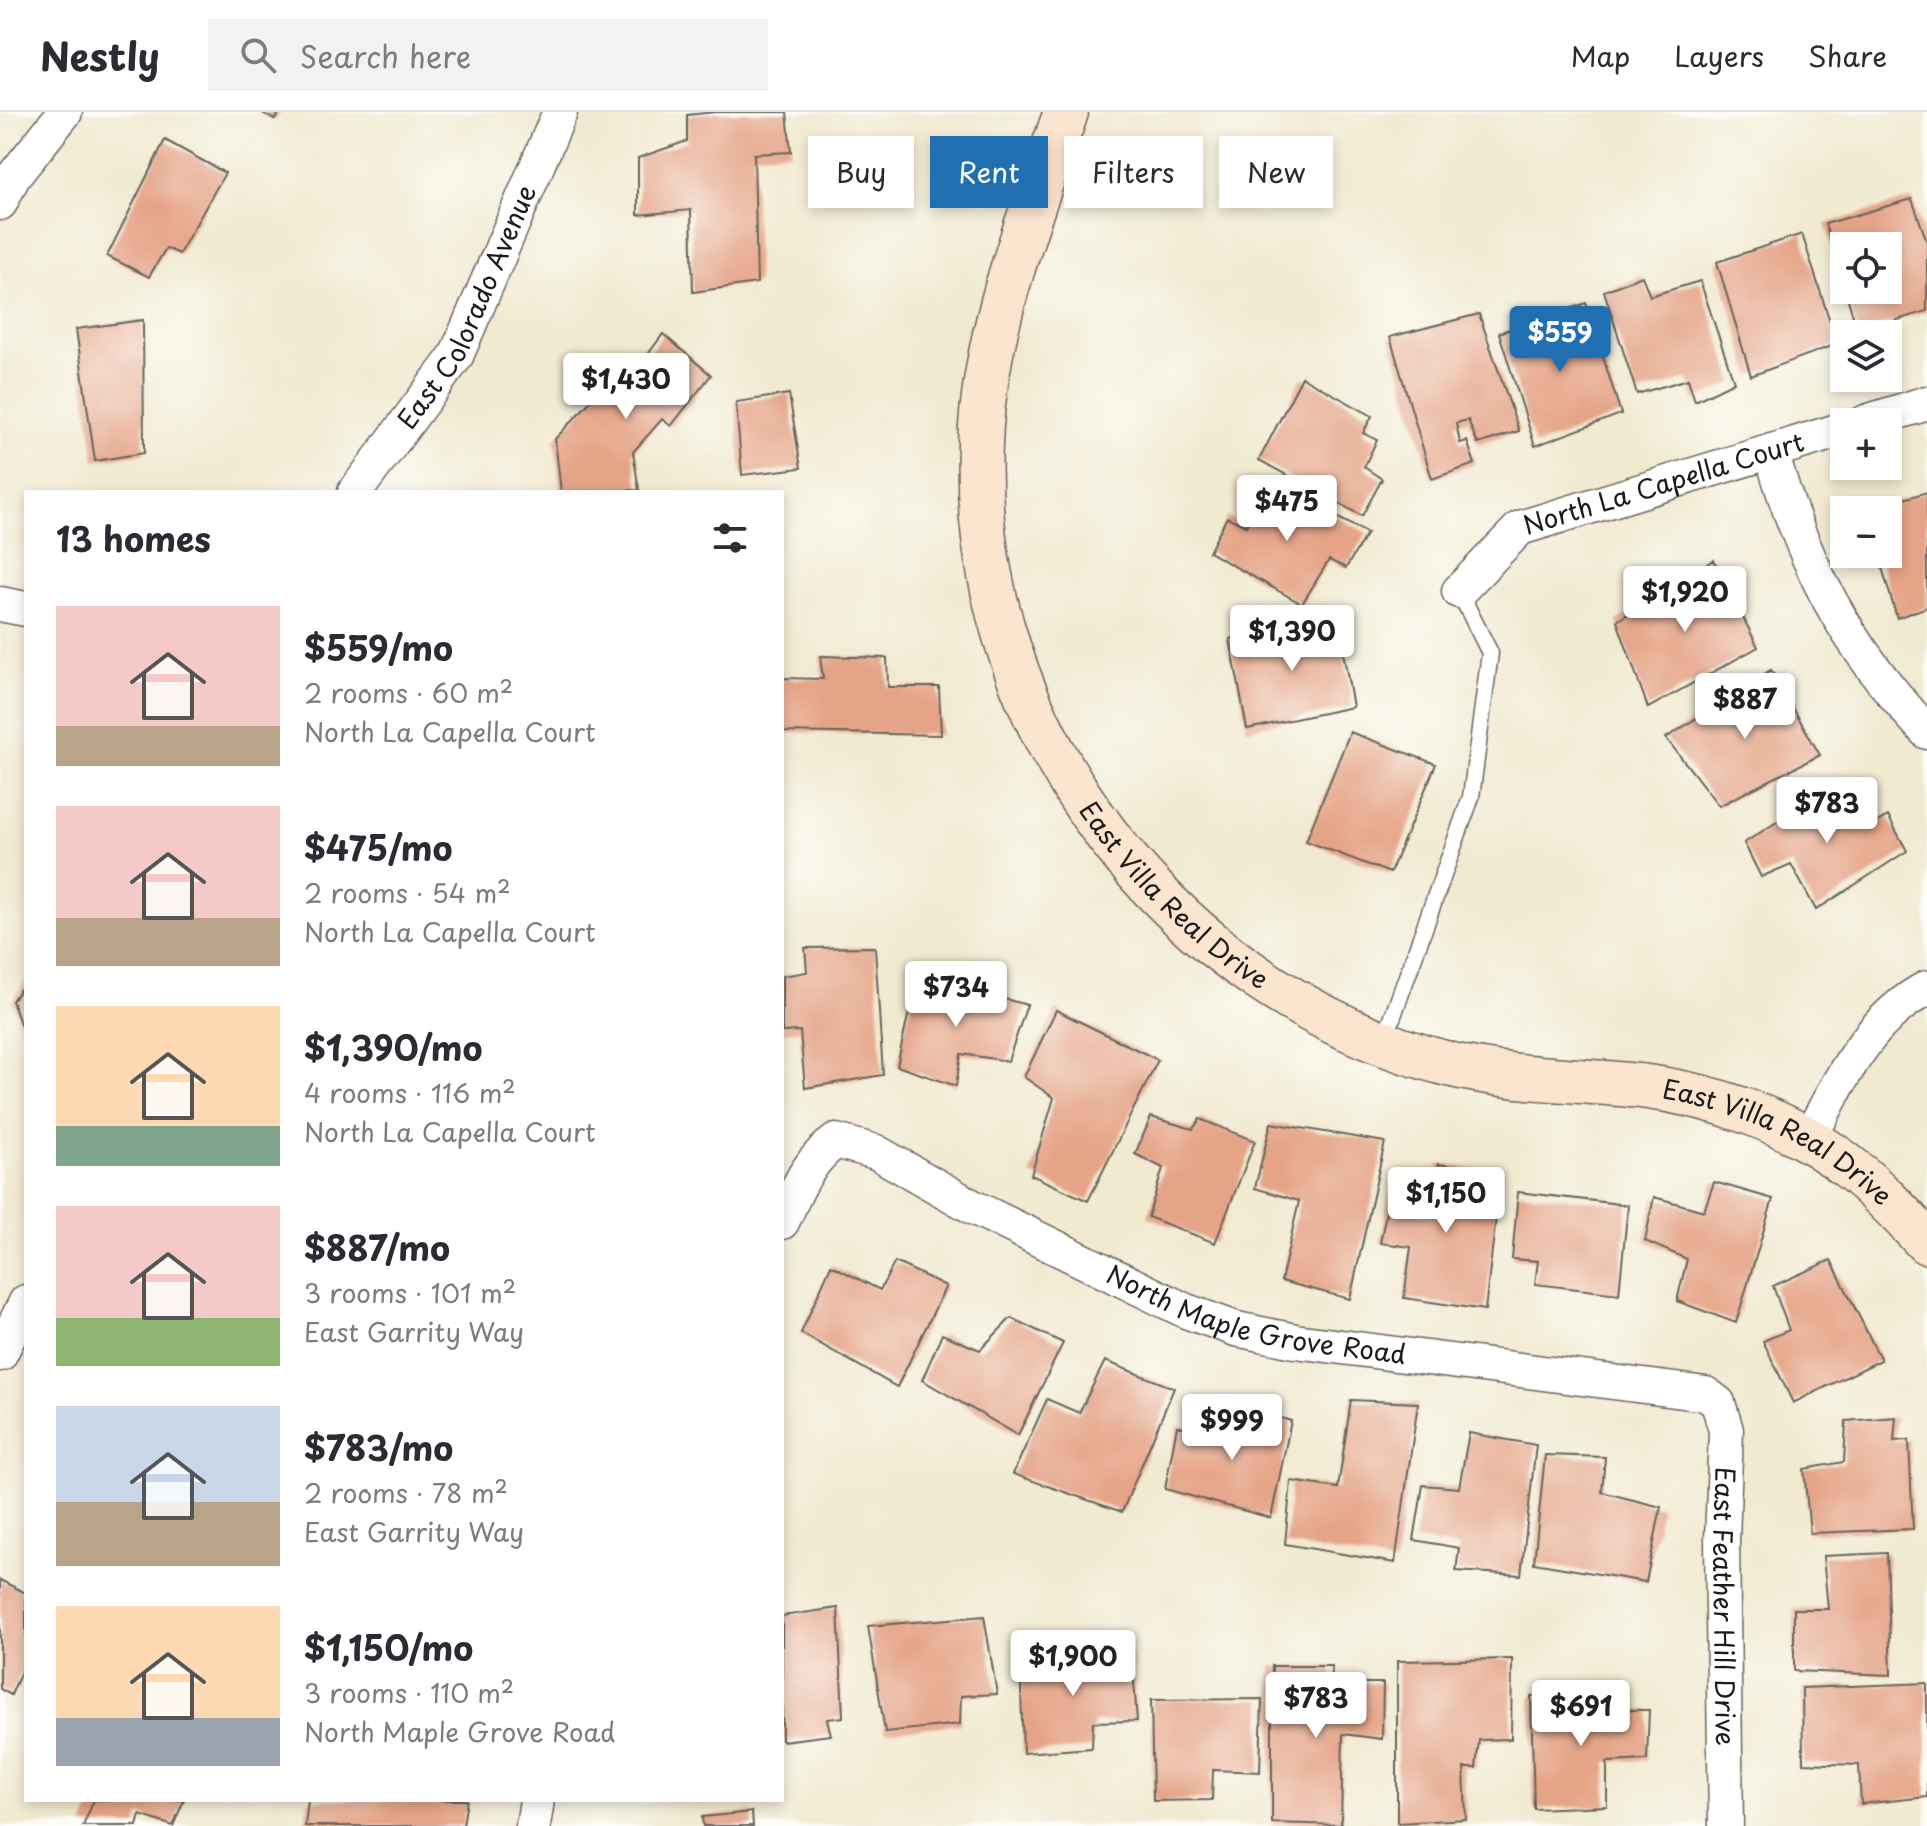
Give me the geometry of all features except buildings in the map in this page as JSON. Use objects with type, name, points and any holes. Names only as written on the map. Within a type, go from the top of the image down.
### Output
[{"type":"street","points":[[0,203],[13,177],[65,112]]},
{"type":"street","name":"East Colorado Avenue","points":[[356,490],[456,356],[560,112]]},
{"type":"street","name":"East Villa Real Drive","points":[[1066,112],[1016,257],[984,389],[979,456],[984,533],[1002,629],[1018,677],[1057,762],[1129,866],[1172,911],[1231,960],[1278,992],[1338,1024],[1383,1043],[1451,1065],[1522,1079],[1637,1086],[1726,1104],[1808,1141],[1852,1169],[1927,1242]]},
{"type":"street","points":[[1902,411],[1927,403]]},
{"type":"street","name":"North La Capella Court","points":[[1459,591],[1520,528],[1830,433]]},
{"type":"street","points":[[1771,451],[1789,512],[1830,606],[1879,679],[1927,732]]},
{"type":"street","points":[[0,603],[24,609]]},
{"type":"street","points":[[1808,1141],[1844,1075],[1884,1017],[1927,988]]},
{"type":"street","name":"North Maple Grove Road","points":[[784,1218],[815,1159],[836,1141],[876,1152],[973,1207],[1186,1311],[1236,1329],[1295,1341],[1706,1394]]},
{"type":"street","points":[[0,1354],[24,1306]]},
{"type":"street","name":"East Feather Hill Drive","points":[[1706,1394],[1718,1403],[1726,1430],[1722,1541],[1726,1826]]},
{"type":"street","points":[[533,1826],[537,1802]]},
{"type":"lane","points":[[1383,1043],[1471,797],[1490,653],[1459,591]]}]
